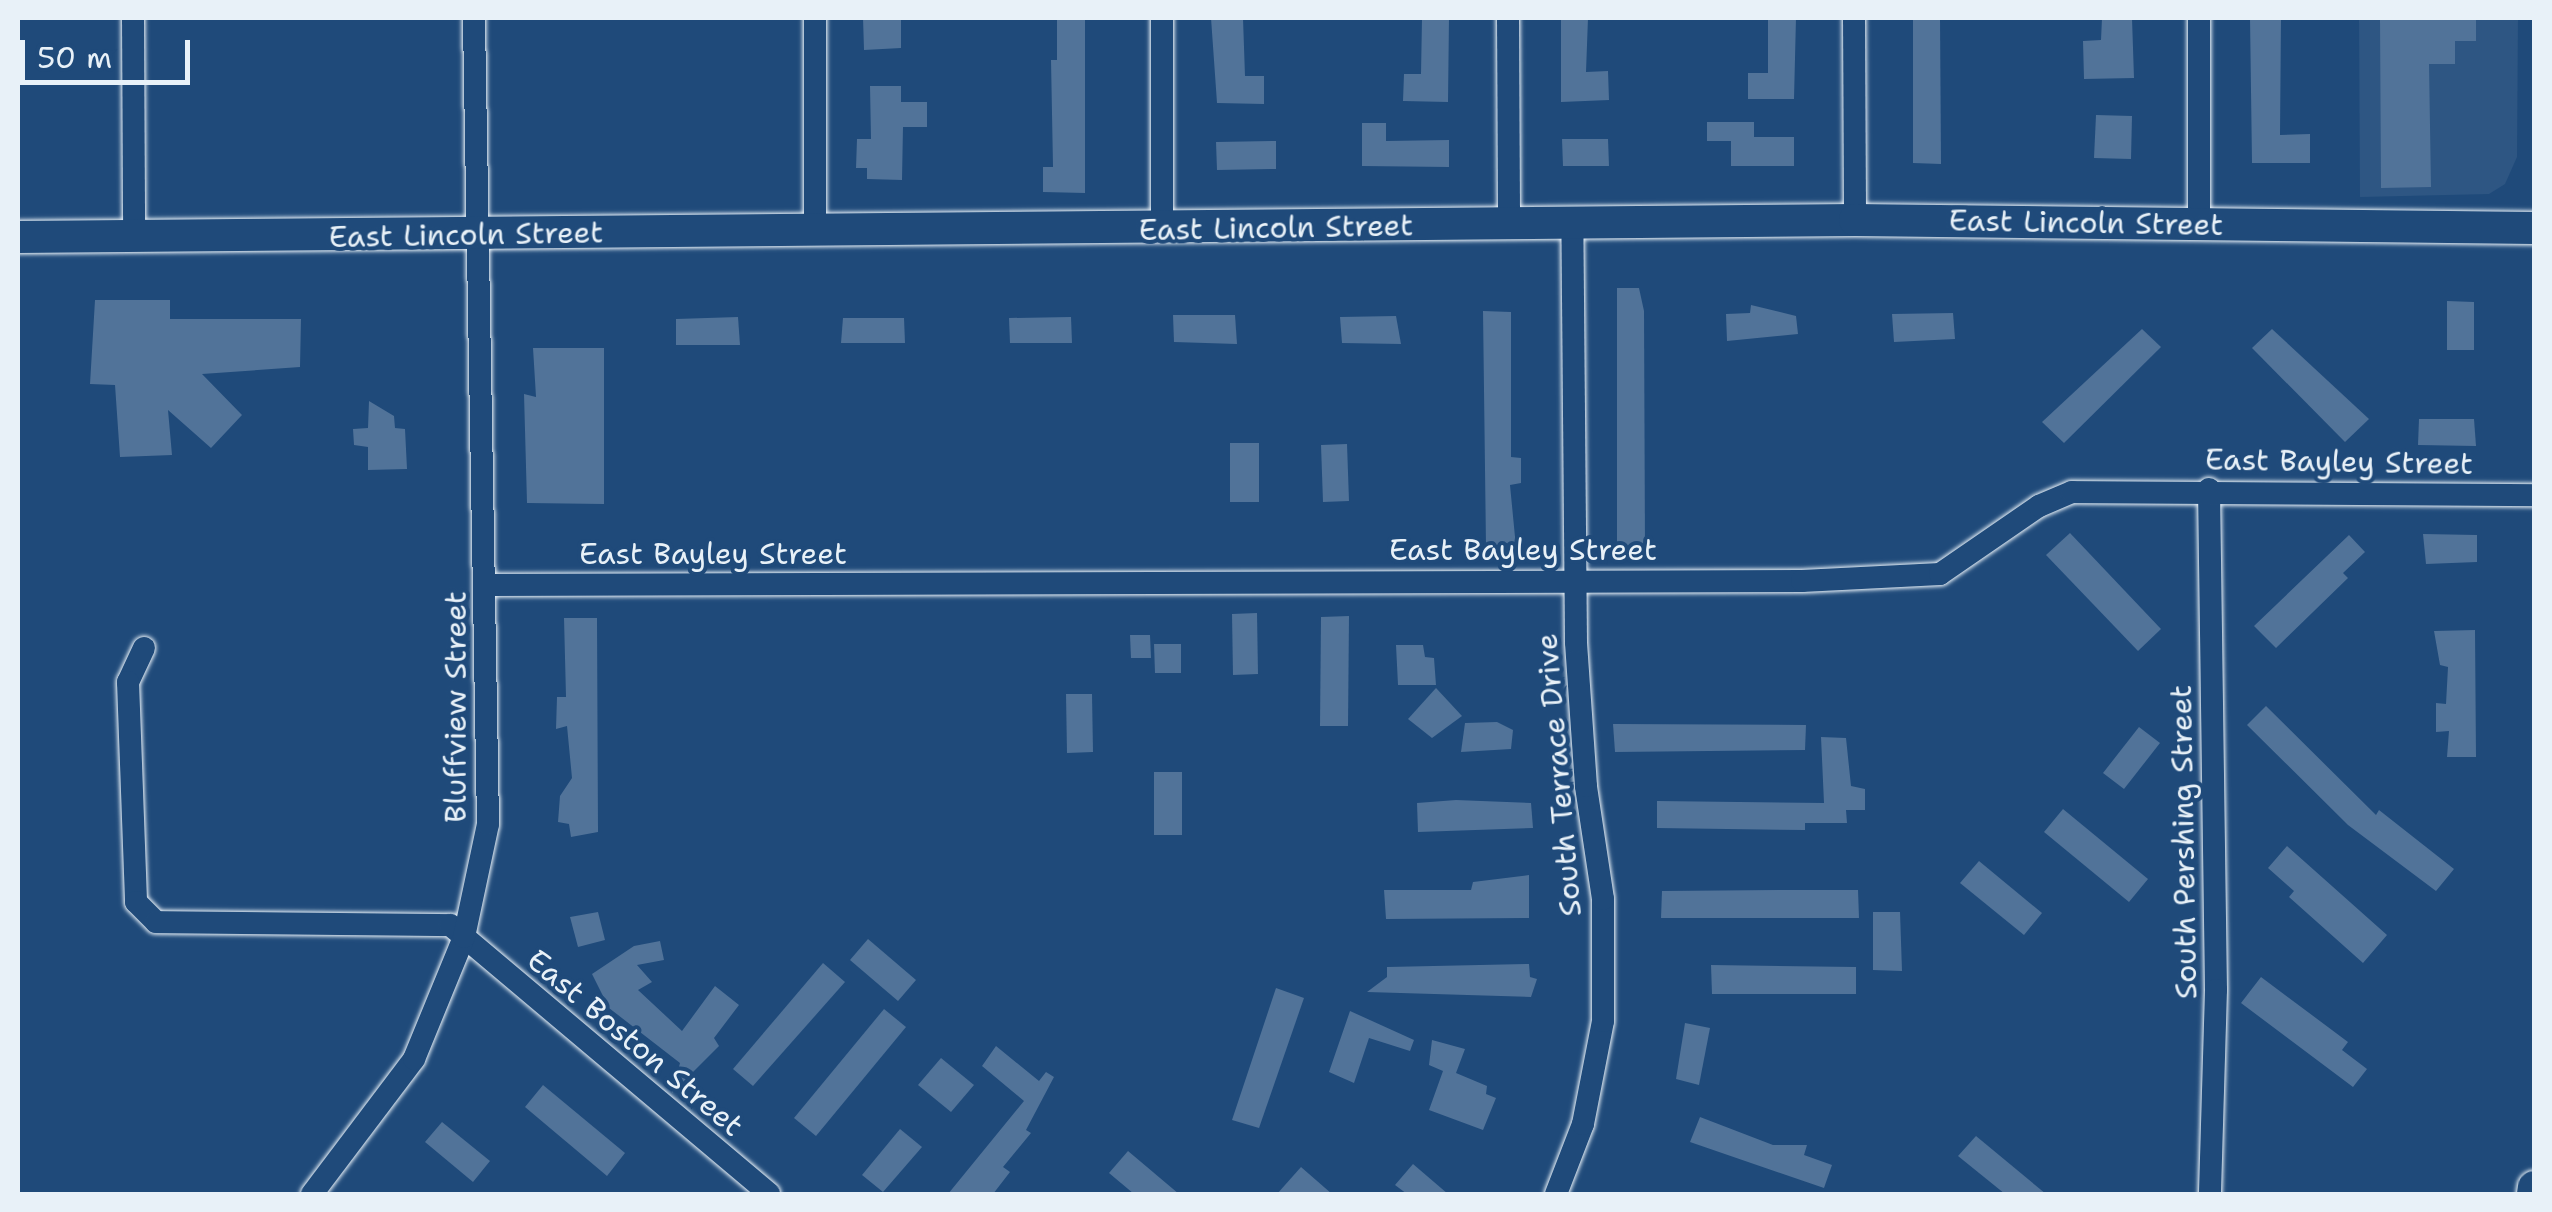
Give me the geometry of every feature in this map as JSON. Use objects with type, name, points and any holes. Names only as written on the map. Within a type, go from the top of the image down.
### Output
[{"type":"street","points":[[133,18],[134,238]]},
{"type":"street","name":"Bluffview Street","points":[[312,1194],[414,1059],[464,937],[488,824],[487,586],[474,18]]},
{"type":"street","points":[[815,18],[815,232]]},
{"type":"street","points":[[1162,18],[1162,230]]},
{"type":"street","points":[[1508,18],[1510,225]]},
{"type":"street","points":[[1854,18],[1855,220]]},
{"type":"street","points":[[2199,18],[2199,224]]},
{"type":"street","name":"East Lincoln Street","points":[[18,236],[1162,230],[1855,220],[2534,228]]},
{"type":"street","name":"South Terrace Drive","points":[[1556,1194],[1582,1124],[1602,1021],[1602,900],[1586,786],[1576,581],[1572,224]]},
{"type":"street","name":"East Bayley Street","points":[[487,586],[1576,581],[1940,574],[2039,506],[2072,492],[2209,489],[2534,495]]},
{"type":"street","name":"South Pershing Street","points":[[2209,489],[2216,990],[2210,1194]]},
{"type":"street","points":[[144,648],[128,682],[136,902],[156,922],[450,926],[464,937]]},
{"type":"street","name":"East Boston Street","points":[[464,937],[769,1194]]},
{"type":"shaded area","points":[[2359,18],[2518,18],[2517,157],[2505,184],[2489,194],[2360,197]]},
{"type":"building","points":[[863,18],[901,18],[901,48],[864,50]]},
{"type":"building","points":[[1057,18],[1085,18],[1085,193],[1043,192],[1043,167],[1053,167],[1051,60],[1057,60]]},
{"type":"building","points":[[1211,18],[1243,18],[1245,76],[1264,76],[1264,104],[1217,103]]},
{"type":"building","points":[[1422,18],[1449,18],[1448,102],[1403,101],[1404,74],[1421,74]]},
{"type":"building","points":[[1561,18],[1588,18],[1586,72],[1608,71],[1609,100],[1561,102]]},
{"type":"building","points":[[1768,18],[1796,18],[1794,99],[1748,99],[1748,73],[1768,73]]},
{"type":"building","points":[[1913,18],[1940,18],[1941,164],[1913,163]]},
{"type":"building","points":[[2102,18],[2132,18],[2134,78],[2084,79],[2083,41],[2101,40]]},
{"type":"building","points":[[2250,18],[2281,18],[2280,135],[2310,134],[2310,163],[2252,163]]},
{"type":"building","points":[[2380,18],[2476,18],[2476,41],[2455,41],[2455,64],[2429,64],[2431,187],[2381,188]]},
{"type":"building","points":[[870,86],[901,86],[901,102],[927,102],[927,127],[903,127],[902,180],[867,179],[867,168],[856,168],[857,139],[871,139]]},
{"type":"building","points":[[2096,115],[2132,116],[2131,159],[2094,158]]},
{"type":"building","points":[[1707,122],[1754,122],[1754,137],[1794,137],[1794,166],[1731,166],[1731,141],[1707,141]]},
{"type":"building","points":[[1362,123],[1386,123],[1386,141],[1449,140],[1449,167],[1362,166]]},
{"type":"building","points":[[1562,139],[1608,139],[1609,166],[1563,166]]},
{"type":"building","points":[[1276,141],[1276,169],[1217,170],[1216,142]]},
{"type":"building","points":[[1617,288],[1639,288],[1644,311],[1645,551],[1617,550]]},
{"type":"building","points":[[95,300],[170,300],[170,319],[301,319],[300,367],[202,374],[242,415],[211,448],[168,410],[172,455],[120,457],[115,385],[90,384]]},
{"type":"building","points":[[2447,301],[2474,302],[2474,350],[2447,350]]},
{"type":"building","points":[[1751,305],[1796,316],[1798,334],[1727,341],[1726,314],[1750,313]]},
{"type":"building","points":[[1483,311],[1511,312],[1511,457],[1521,458],[1521,483],[1510,485],[1516,547],[1486,547]]},
{"type":"building","points":[[1953,313],[1955,339],[1894,342],[1892,314]]},
{"type":"building","points":[[1173,315],[1235,315],[1237,344],[1174,342]]},
{"type":"building","points":[[1396,316],[1401,344],[1342,343],[1340,317]]},
{"type":"building","points":[[738,317],[740,345],[676,345],[676,319]]},
{"type":"building","points":[[1071,317],[1072,343],[1010,343],[1009,318]]},
{"type":"building","points":[[843,318],[904,318],[905,343],[841,343]]},
{"type":"building","points":[[2142,329],[2161,347],[2064,443],[2042,422]]},
{"type":"building","points":[[2272,329],[2369,419],[2345,442],[2252,348]]},
{"type":"building","points":[[533,348],[604,348],[604,504],[527,503],[524,394],[536,397]]},
{"type":"building","points":[[369,401],[394,416],[395,428],[405,429],[407,469],[368,470],[368,447],[354,445],[353,429],[368,428]]},
{"type":"building","points":[[2419,419],[2474,419],[2476,446],[2418,445]]},
{"type":"building","points":[[1230,443],[1259,443],[1259,502],[1230,502]]},
{"type":"building","points":[[1347,444],[1349,501],[1323,502],[1321,445]]},
{"type":"building","points":[[2070,533],[2161,629],[2138,651],[2046,555]]},
{"type":"building","points":[[2423,534],[2477,535],[2477,562],[2426,564]]},
{"type":"building","points":[[2349,535],[2365,552],[2343,573],[2348,578],[2276,648],[2254,626]]},
{"type":"building","points":[[1257,613],[1258,674],[1233,675],[1232,614]]},
{"type":"building","points":[[1349,616],[1348,726],[1320,726],[1321,617]]},
{"type":"building","points":[[564,618],[597,618],[598,832],[571,837],[569,824],[558,822],[560,796],[572,778],[567,726],[556,729],[557,697],[566,697]]},
{"type":"building","points":[[2475,630],[2476,757],[2447,757],[2449,731],[2436,732],[2436,703],[2446,704],[2448,667],[2440,665],[2434,631]]},
{"type":"building","points":[[1130,635],[1150,635],[1151,658],[1131,658]]},
{"type":"building","points":[[1154,644],[1181,644],[1181,673],[1155,673]]},
{"type":"building","points":[[1396,645],[1423,645],[1425,657],[1434,658],[1436,685],[1398,685]]},
{"type":"building","points":[[1436,688],[1462,716],[1432,738],[1408,719]]},
{"type":"building","points":[[1066,694],[1092,694],[1093,752],[1067,753]]},
{"type":"building","points":[[2266,706],[2376,815],[2379,810],[2454,869],[2436,891],[2348,825],[2247,725]]},
{"type":"building","points":[[1497,722],[1513,730],[1511,749],[1461,752],[1465,723]]},
{"type":"building","points":[[1613,724],[1806,725],[1805,750],[1615,752]]},
{"type":"building","points":[[2139,727],[2160,743],[2124,789],[2103,773]]},
{"type":"building","points":[[1821,737],[1846,738],[1851,786],[1865,789],[1865,810],[1846,810],[1847,823],[1805,823],[1805,830],[1657,828],[1657,801],[1824,803]]},
{"type":"building","points":[[1154,772],[1182,772],[1182,835],[1154,835]]},
{"type":"building","points":[[1417,803],[1531,803],[1533,828],[1418,832]]},
{"type":"building","points":[[2063,809],[2148,879],[2129,902],[2044,832]]},
{"type":"building","points":[[2287,846],[2387,935],[2363,963],[2289,897],[2294,891],[2268,868]]},
{"type":"building","points":[[1979,861],[2042,913],[2024,935],[1960,883]]},
{"type":"building","points":[[1529,875],[1529,918],[1386,919],[1384,890],[1471,890],[1473,882]]},
{"type":"building","points":[[1858,890],[1859,918],[1661,918],[1662,891]]},
{"type":"building","points":[[598,912],[605,940],[578,947],[570,917]]},
{"type":"building","points":[[1873,912],[1900,912],[1902,971],[1873,970]]},
{"type":"building","points":[[868,939],[916,980],[898,1001],[850,960]]},
{"type":"building","points":[[660,941],[664,960],[637,965],[652,982],[638,990],[682,1031],[715,986],[739,1005],[714,1038],[719,1046],[672,1093],[680,1063],[609,1008],[592,974],[634,946]]},
{"type":"building","points":[[823,963],[845,982],[753,1086],[733,1069]]},
{"type":"building","points":[[1529,964],[1530,977],[1537,979],[1531,997],[1367,992],[1387,977],[1387,967]]},
{"type":"building","points":[[1711,965],[1856,967],[1856,994],[1712,994]]},
{"type":"building","points":[[2261,977],[2348,1042],[2342,1050],[2367,1069],[2353,1087],[2241,1003]]},
{"type":"building","points":[[1276,988],[1304,998],[1259,1128],[1232,1120]]},
{"type":"building","points":[[884,1009],[906,1027],[816,1136],[794,1118]]},
{"type":"building","points":[[1350,1011],[1414,1040],[1410,1051],[1369,1038],[1354,1083],[1329,1072]]},
{"type":"building","points":[[1685,1023],[1710,1028],[1699,1085],[1676,1079]]},
{"type":"building","points":[[1432,1040],[1465,1049],[1456,1073],[1487,1086],[1486,1094],[1496,1098],[1483,1130],[1429,1110],[1443,1071],[1429,1065]]},
{"type":"building","points":[[996,1046],[1039,1081],[1046,1072],[1054,1077],[1026,1130],[1031,1133],[1003,1167],[1010,1172],[993,1194],[948,1194],[1024,1101],[982,1066]]},
{"type":"building","points":[[941,1058],[974,1085],[951,1112],[918,1085]]},
{"type":"building","points":[[543,1085],[625,1153],[607,1176],[525,1107]]},
{"type":"building","points":[[1700,1117],[1773,1145],[1807,1145],[1804,1155],[1832,1165],[1824,1188],[1690,1142]]},
{"type":"building","points":[[442,1122],[490,1161],[473,1182],[425,1142]]},
{"type":"building","points":[[900,1129],[922,1147],[883,1192],[862,1175]]},
{"type":"building","points":[[1976,1136],[2046,1194],[2005,1194],[1958,1156]]},
{"type":"building","points":[[1128,1151],[1179,1194],[1134,1194],[1109,1173]]},
{"type":"building","points":[[1413,1164],[1448,1194],[1407,1194],[1395,1185]]},
{"type":"building","points":[[1301,1167],[1332,1194],[1277,1194]]}]
